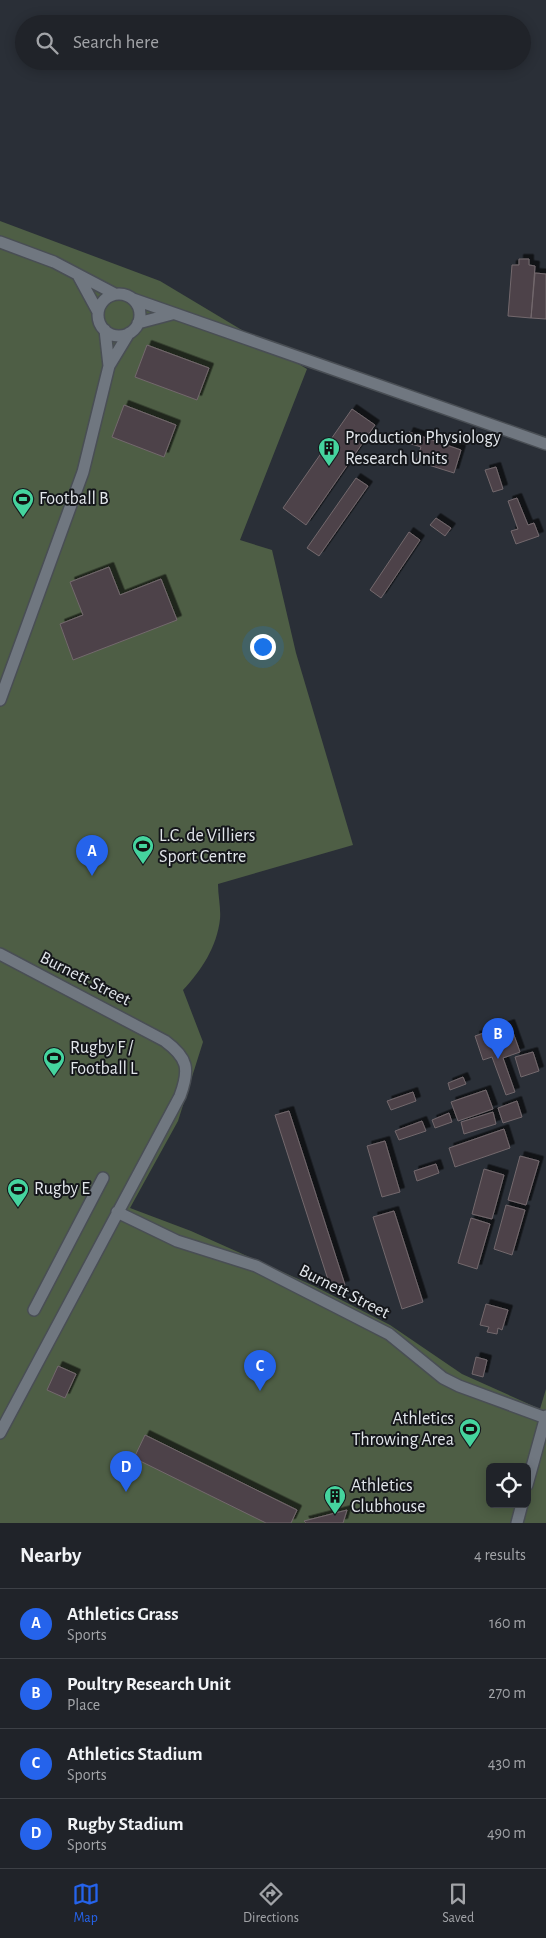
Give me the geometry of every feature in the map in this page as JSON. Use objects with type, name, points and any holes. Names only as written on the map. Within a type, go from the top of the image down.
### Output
[{"type":"street","points":[[0,242],[54,262],[79,277],[115,294],[127,296],[546,444]]},
{"type":"street","points":[[79,277],[98,312],[100,325],[105,330],[116,335],[129,333]]},
{"type":"street","points":[[98,312],[104,300],[115,294]]},
{"type":"street","points":[[133,299],[139,311],[138,323]]},
{"type":"street","points":[[108,366],[129,333],[138,323],[174,313]]},
{"type":"street","points":[[0,700],[83,472],[108,366],[105,330]]},
{"type":"street","name":"Burnett Street","points":[[0,954],[165,1041],[177,1050],[184,1060],[186,1077],[180,1096],[0,1433]]},
{"type":"street","points":[[34,1310],[103,1178]]},
{"type":"street","name":"Burnett Street","points":[[117,1212],[177,1241],[256,1266],[389,1334],[443,1378],[459,1386],[546,1417]]},
{"type":"street","points":[[531,1471],[546,1417]]},
{"type":"street","points":[[517,1523],[521,1508]]},
{"type":"green space","name":"L.C. de Villiers Sport Centre","points":[[0,221],[160,281],[307,369],[240,540],[272,550],[296,653],[353,845],[218,884],[220,915],[212,949],[202,967],[183,990],[203,1042],[178,1121],[130,1208],[191,1231],[314,1286],[390,1325],[462,1374],[540,1409],[546,1389],[546,1523],[0,1523]]},
{"type":"building","points":[[519,259],[529,259],[529,265],[535,266],[531,318],[508,316],[512,265],[519,265]]},
{"type":"building","points":[[535,273],[546,274],[546,319],[531,318]]},
{"type":"building","points":[[147,345],[209,368],[197,400],[135,377]]},
{"type":"building","points":[[124,405],[176,425],[164,457],[112,437]]},
{"type":"building","name":"Production Physiology Research Units","points":[[352,409],[375,425],[306,525],[283,508]]},
{"type":"building","points":[[409,432],[461,450],[454,473],[416,461],[421,447],[405,442]]},
{"type":"building","points":[[496,467],[503,489],[493,492],[485,470]]},
{"type":"building","points":[[356,478],[368,486],[319,556],[307,548]]},
{"type":"building","points":[[517,498],[528,525],[534,523],[539,536],[516,544],[511,531],[518,529],[508,501]]},
{"type":"building","points":[[436,518],[451,528],[445,536],[430,525]]},
{"type":"building","points":[[409,532],[420,540],[381,598],[370,590]]},
{"type":"building","points":[[109,567],[120,595],[161,579],[177,620],[73,660],[60,624],[83,615],[70,582]]},
{"type":"building","points":[[510,1024],[520,1052],[503,1058],[515,1092],[506,1095],[492,1057],[483,1060],[475,1036]]},
{"type":"building","points":[[533,1052],[539,1071],[521,1077],[515,1057]]},
{"type":"building","points":[[463,1077],[466,1084],[450,1090],[448,1083]]},
{"type":"building","points":[[486,1090],[493,1109],[458,1121],[451,1102]]},
{"type":"building","points":[[413,1092],[416,1101],[391,1110],[387,1101]]},
{"type":"building","points":[[517,1101],[522,1117],[503,1123],[498,1108]]},
{"type":"building","points":[[289,1111],[345,1285],[331,1289],[275,1115]]},
{"type":"building","points":[[493,1112],[496,1124],[464,1134],[461,1122]]},
{"type":"building","points":[[449,1113],[452,1122],[435,1128],[432,1120]]},
{"type":"building","points":[[422,1121],[426,1131],[399,1140],[395,1131]]},
{"type":"building","points":[[504,1129],[510,1148],[455,1167],[449,1148]]},
{"type":"building","points":[[385,1141],[400,1192],[382,1197],[367,1146]]},
{"type":"building","points":[[520,1156],[539,1161],[526,1205],[508,1200]]},
{"type":"building","points":[[436,1164],[439,1173],[417,1181],[414,1171]]},
{"type":"building","points":[[484,1169],[504,1175],[492,1219],[472,1214]]},
{"type":"building","points":[[506,1205],[525,1210],[512,1255],[494,1249]]},
{"type":"building","points":[[394,1211],[423,1302],[402,1309],[373,1217]]},
{"type":"building","points":[[471,1218],[490,1224],[477,1269],[458,1263]]},
{"type":"building","points":[[486,1304],[508,1310],[502,1330],[498,1328],[497,1334],[487,1332],[489,1327],[480,1325]]},
{"type":"building","points":[[476,1357],[487,1360],[483,1377],[472,1374]]},
{"type":"building","points":[[58,1366],[76,1374],[65,1398],[47,1390]]},
{"type":"building","points":[[145,1435],[297,1510],[291,1523],[266,1523],[134,1458]]},
{"type":"building","name":"Athletics Clubhouse","points":[[347,1510],[343,1523],[306,1523],[304,1521]]},
{"type":"place","name":"Production Physiology Research Units","points":[[329,467]]},
{"type":"place","name":"Football B","points":[[23,518]]},
{"type":"place","name":"L.C. de Villiers Sport Centre","points":[[143,865]]},
{"type":"place","name":"Athletics Grass","points":[[92,876]]},
{"type":"place","name":"Poultry Research Unit","points":[[498,1059]]},
{"type":"place","name":"Rugby F / Football L","points":[[54,1077]]},
{"type":"place","name":"Rugby E","points":[[18,1208]]},
{"type":"place","name":"Athletics Stadium","points":[[260,1391]]},
{"type":"place","name":"Athletics Throwing Area","points":[[470,1448]]},
{"type":"place","name":"Rugby Stadium","points":[[126,1492]]},
{"type":"place","name":"Athletics Clubhouse","points":[[335,1515]]}]
